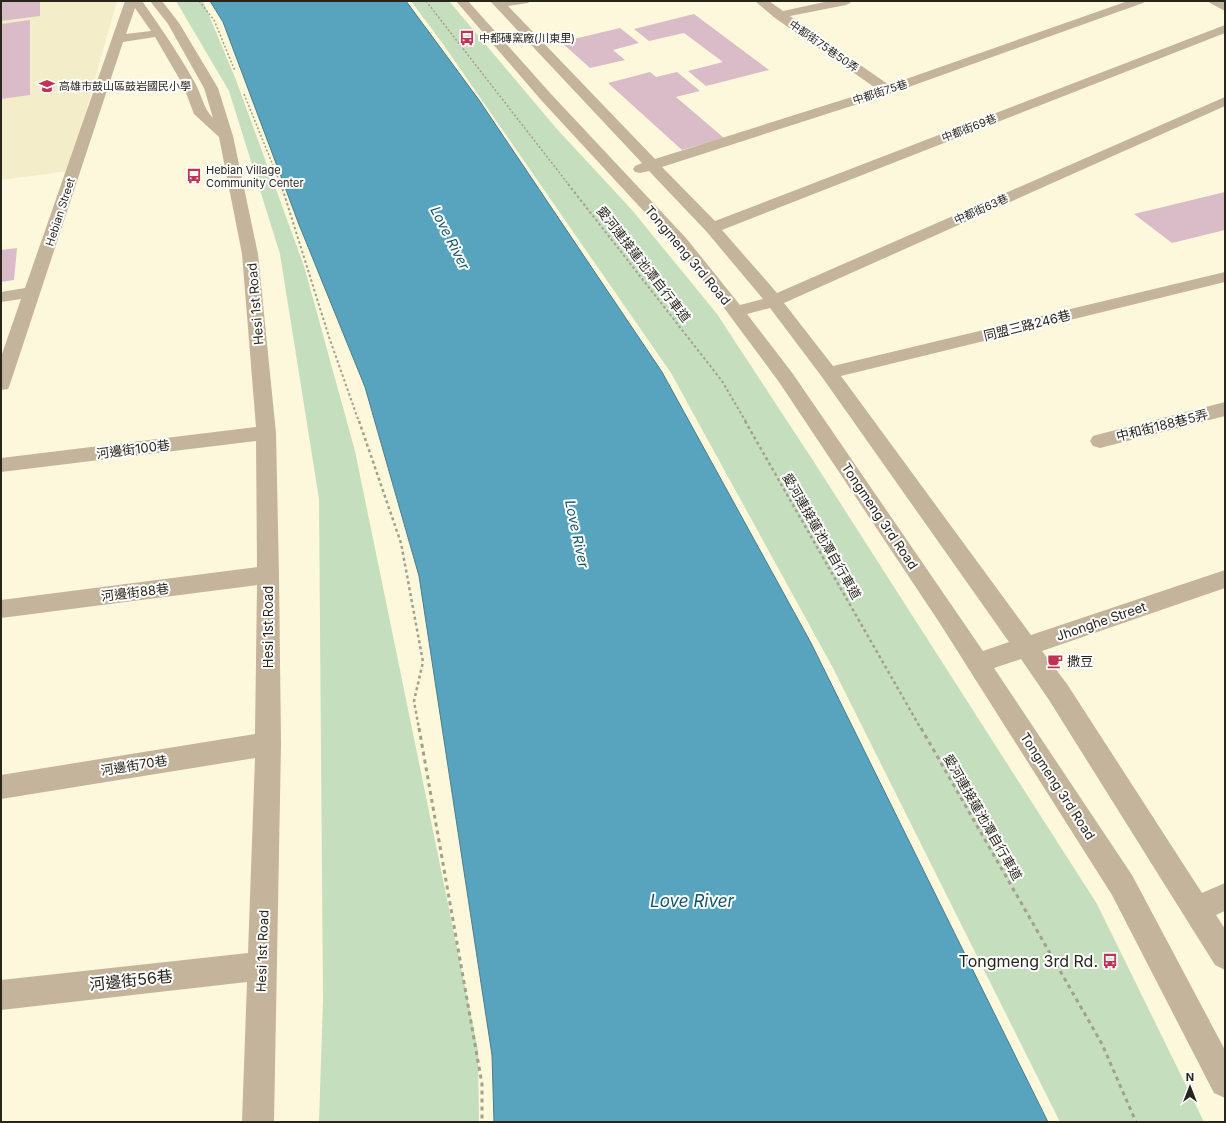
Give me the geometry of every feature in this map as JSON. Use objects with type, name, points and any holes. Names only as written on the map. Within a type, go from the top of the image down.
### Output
[{"type":"street","name":"Hebian Street","points":[[1,384],[130,1]]},
{"type":"street","points":[[136,1],[159,33],[190,85],[201,114],[226,136]]},
{"type":"street","name":"Hesi 1st Road","points":[[156,1],[173,23],[211,88],[226,136],[250,254],[266,433],[268,575],[268,744],[258,1122]]},
{"type":"street","name":"Tongmeng 3rd Road","points":[[462,1],[546,96],[680,241],[786,378],[978,663],[1122,885],[1225,1082]]},
{"type":"street","points":[[497,2],[524,1]]},
{"type":"street","name":"中都街75巷50弄","points":[[761,1],[887,90]]},
{"type":"street","points":[[779,15],[846,1]]},
{"type":"street","name":"中都街75巷","points":[[620,175],[887,90],[1139,1]]},
{"type":"street","points":[[1214,1],[1225,7]]},
{"type":"street","points":[[497,2],[712,228],[774,301],[829,373],[1027,647],[1058,692],[1225,955]]},
{"type":"street","name":"中都街69巷","points":[[712,228],[1225,29]]},
{"type":"street","points":[[118,39],[159,33]]},
{"type":"street","name":"中都街63巷","points":[[736,312],[774,301],[1225,101]]},
{"type":"street","name":"同盟三路246巷","points":[[829,373],[1225,277]]},
{"type":"street","points":[[1,298],[33,292]]},
{"type":"street","name":"中和街188巷5弄","points":[[1100,441],[1225,409]]},
{"type":"street","name":"河邊街100巷","points":[[1,465],[266,433]]},
{"type":"street","name":"河邊街88巷","points":[[1,609],[268,575]]},
{"type":"street","name":"Jhonghe Street","points":[[978,663],[1225,579]]},
{"type":"street","name":"河邊街70巷","points":[[1,787],[268,744]]},
{"type":"street","points":[[1197,909],[1225,897]]},
{"type":"street","name":"河邊街56巷","points":[[1,995],[262,966]]},
{"type":"path","points":[[199,1],[214,20],[235,72]]},
{"type":"path","name":"愛河連接蓮池潭自行車道","points":[[426,1],[722,381],[1102,1044],[1136,1122]]},
{"type":"path","points":[[241,87],[280,181],[329,337],[400,543],[423,662],[414,701],[482,1084],[482,1122]]},
{"type":"shaded area","name":"高雄市鼓山區鼓岩國民小學","points":[[1,1],[117,1],[69,171],[1,180]]},
{"type":"green space","points":[[176,1],[203,1],[236,80],[304,266],[355,451],[478,1050],[479,1122],[319,1122],[323,1001],[319,499],[280,254],[229,91]]},
{"type":"green space","points":[[411,1],[449,1],[556,128],[632,210],[717,314],[814,462],[1097,904],[1204,1122],[1060,1122],[833,668],[671,373],[443,44]]},
{"type":"water","name":"Love River","points":[[210,1],[406,1],[479,100],[662,372],[811,643],[1048,1122],[494,1122],[492,1055],[419,576],[365,387],[298,222],[223,22]]},
{"type":"building","points":[[1,1],[40,1],[40,16],[1,21]]},
{"type":"building","points":[[694,14],[769,70],[706,86],[688,71],[723,62],[684,33],[649,41],[634,29]]},
{"type":"building","points":[[30,20],[30,95],[1,99],[1,24]]},
{"type":"building","points":[[620,28],[639,43],[613,50],[625,60],[590,68],[561,42]]},
{"type":"building","points":[[650,72],[656,77],[677,72],[700,91],[676,97],[724,138],[682,150],[608,83]]},
{"type":"building","points":[[1225,192],[1225,230],[1172,243],[1134,214]]},
{"type":"building","points":[[17,248],[14,280],[1,282],[1,250]]},
{"type":"place","name":"中都磚窯廠(川東里)","points":[[467,38]]},
{"type":"place","name":"高雄市鼓山區鼓岩國民小學","points":[[47,86]]},
{"type":"place","name":"Hebian Village Community Center","points":[[194,176]]},
{"type":"place","name":"撒豆","points":[[1055,661]]},
{"type":"place","name":"Tongmeng 3rd Rd.","points":[[1110,961]]}]
